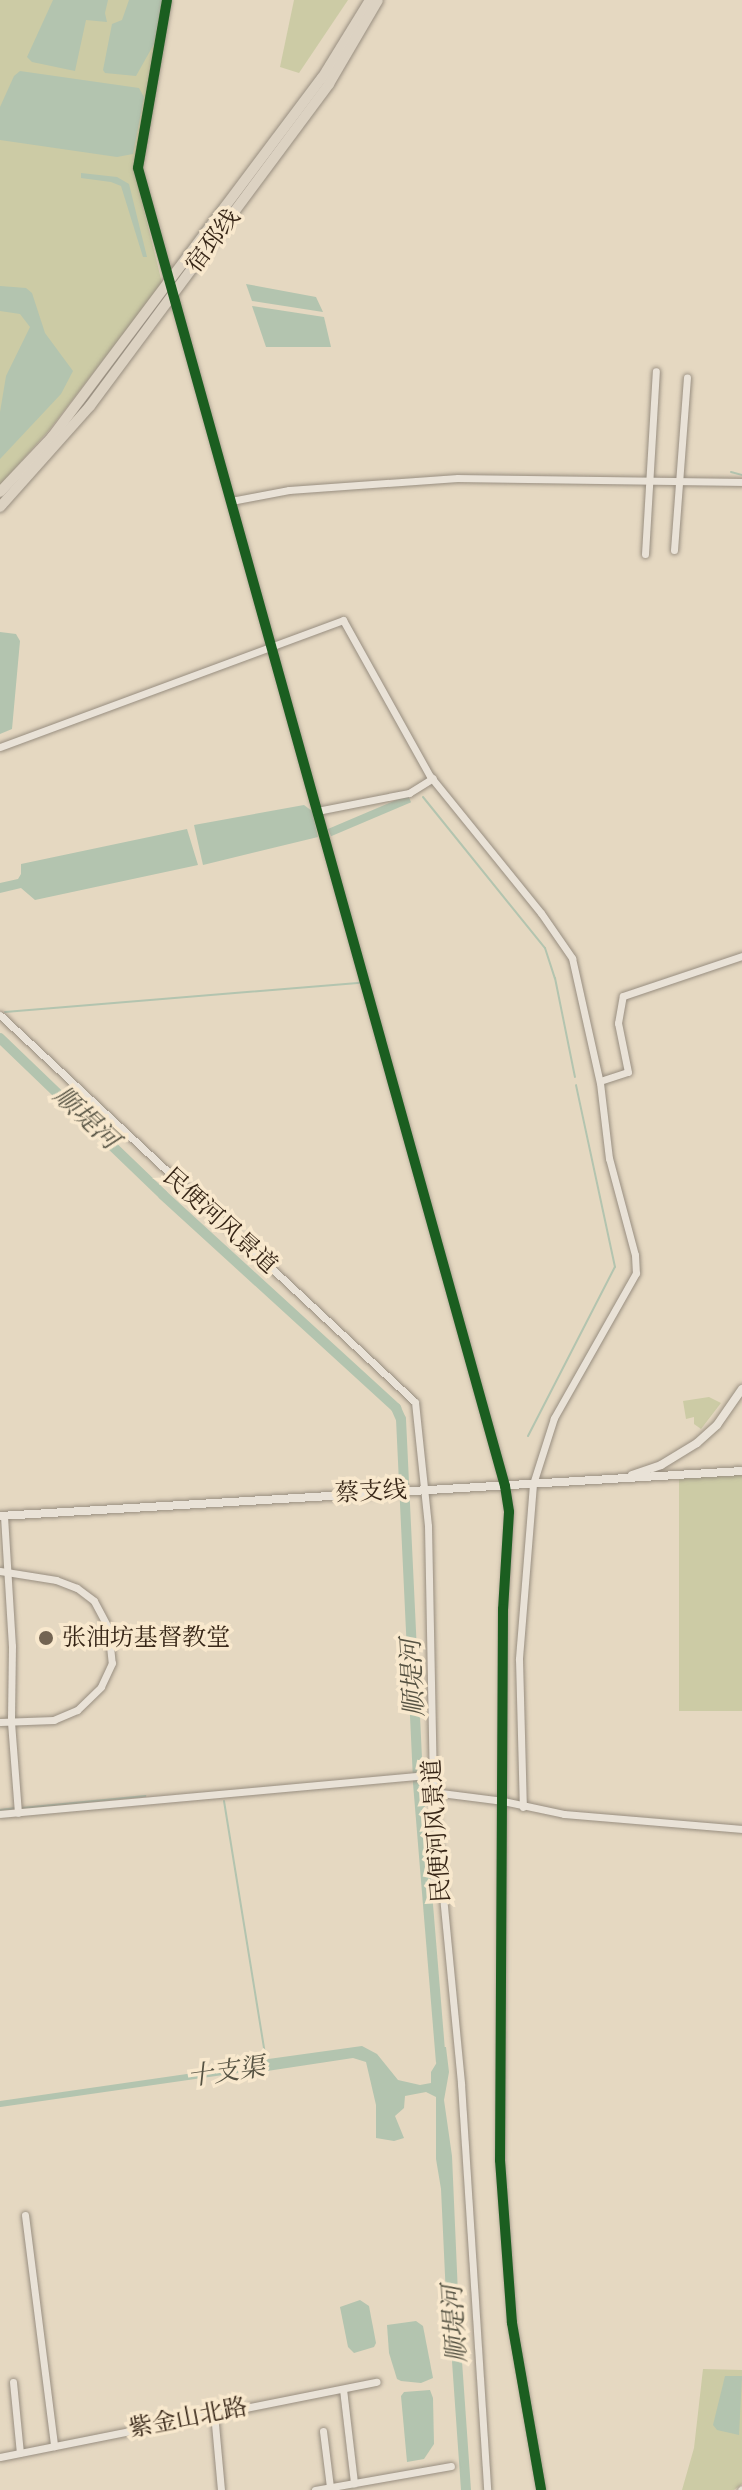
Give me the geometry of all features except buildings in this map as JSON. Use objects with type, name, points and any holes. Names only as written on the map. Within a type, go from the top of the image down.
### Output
[{"type":"main road","name":"宿邳线","points":[[0,492],[52,437],[322,78],[370,0]]},
{"type":"main road","name":"宿邳线","points":[[0,507],[90,406],[329,84],[378,0]]},
{"type":"street","points":[[167,0],[138,168],[167,282],[173,294],[505,1486],[509,1512],[503,1609],[500,2160],[512,2323],[541,2490]]},
{"type":"street","points":[[645,554],[656,371]]},
{"type":"street","points":[[674,550],[687,377]]},
{"type":"street","points":[[231,501],[289,490],[458,478],[742,482]]},
{"type":"street","points":[[0,747],[343,620],[433,778],[541,913],[572,958],[600,1081],[609,1158],[635,1255],[636,1273],[554,1418],[533,1484],[519,1659],[523,1807]]},
{"type":"street","points":[[317,811],[409,793],[433,778]]},
{"type":"street","points":[[600,1081],[628,1072],[618,1023],[619,1001],[623,996],[742,956]]},
{"type":"street","name":"民便河风景道","points":[[0,1015],[412,1398],[425,1489],[429,1775],[461,2084],[487,2490]]},
{"type":"street","points":[[613,1479],[681,1455],[709,1434],[742,1389]]},
{"type":"street","name":"蔡支线","points":[[2,1516],[742,1471]]},
{"type":"street","points":[[2,1516],[12,1646],[11,1722],[18,1810]]},
{"type":"street","points":[[0,1722],[54,1720],[77,1710],[101,1687],[112,1663],[108,1627],[94,1601],[69,1585],[4,1571]]},
{"type":"street","points":[[0,1647],[12,1646]]},
{"type":"street","points":[[0,1814],[429,1775]]},
{"type":"street","points":[[433,1792],[503,1801],[564,1814],[742,1829]]},
{"type":"street","points":[[25,2215],[54,2446]]},
{"type":"street","points":[[13,2382],[20,2453]]},
{"type":"street","name":"紫金山北路","points":[[0,2457],[377,2382]]},
{"type":"street","points":[[343,2389],[354,2483]]},
{"type":"street","points":[[214,2413],[221,2490]]},
{"type":"street","points":[[323,2431],[330,2487]]},
{"type":"street","points":[[315,2490],[451,2466]]},
{"type":"shaded area","points":[[0,0],[165,0],[135,173],[162,283],[50,429],[0,485]]},
{"type":"shaded area","points":[[53,0],[108,0],[105,13],[107,22],[86,20],[75,71],[32,62],[27,57]]},
{"type":"shaded area","points":[[129,0],[162,0],[154,44],[136,76],[105,73],[103,70],[112,24],[122,20]]},
{"type":"shaded area","points":[[294,0],[348,0],[299,73],[280,67]]},
{"type":"shaded area","points":[[20,71],[139,88],[144,97],[133,154],[117,157],[0,140],[0,107],[14,76]]},
{"type":"shaded area","points":[[81,173],[117,177],[129,184],[147,257],[143,257],[121,186],[81,178]]},
{"type":"shaded area","points":[[246,284],[316,297],[323,312],[252,301]]},
{"type":"shaded area","points":[[0,286],[26,288],[32,293],[45,333],[73,371],[61,394],[0,459],[0,412],[6,376],[30,327],[20,314],[0,311]]},
{"type":"shaded area","points":[[252,306],[324,317],[331,347],[266,347]]},
{"type":"shaded area","points":[[0,632],[16,634],[20,641],[12,729],[0,734]]},
{"type":"shaded area","points":[[408,795],[411,802],[331,836],[328,829]]},
{"type":"shaded area","points":[[304,805],[312,811],[318,837],[203,865],[194,825]]},
{"type":"shaded area","points":[[187,829],[198,865],[35,900],[21,888],[0,893],[0,883],[18,879],[21,864]]},
{"type":"shaded area","points":[[709,1397],[721,1403],[701,1429],[694,1424],[694,1417],[686,1419],[683,1401]]},
{"type":"shaded area","points":[[679,1475],[742,1475],[742,1711],[679,1711]]},
{"type":"shaded area","points":[[362,2046],[377,2054],[398,2080],[420,2085],[431,2083],[431,2072],[439,2059],[439,2047],[446,2047],[449,2072],[444,2100],[452,2156],[459,2317],[447,2318],[441,2189],[436,2159],[436,2097],[426,2092],[405,2096],[404,2108],[395,2116],[404,2138],[394,2141],[376,2138],[376,2105],[366,2062],[353,2058],[248,2074],[247,2062]]},
{"type":"shaded area","points":[[360,2300],[369,2306],[376,2343],[374,2347],[354,2353],[348,2347],[340,2307]]},
{"type":"shaded area","points":[[416,2321],[423,2326],[433,2378],[421,2383],[397,2379],[389,2353],[387,2325]]},
{"type":"shaded area","points":[[703,2369],[742,2370],[742,2484],[734,2490],[682,2490],[694,2448]]},
{"type":"shaded area","points":[[725,2376],[742,2376],[739,2435],[717,2430],[713,2425]]},
{"type":"shaded area","points":[[430,2390],[433,2398],[434,2444],[424,2459],[407,2462],[401,2396],[404,2392]]},
{"type":"waterway","points":[[731,472],[742,475]]},
{"type":"waterway","points":[[423,797],[545,948],[555,978],[575,1077]]},
{"type":"waterway","points":[[5,1012],[361,983]]},
{"type":"waterway","name":"顺堤河","points":[[0,1038],[163,1195],[396,1408],[401,1419],[418,1783],[441,2061]]},
{"type":"waterway","points":[[528,1436],[615,1267],[576,1085]]},
{"type":"waterway","points":[[22,1808],[145,1796]]},
{"type":"waterway","points":[[224,1801],[266,2060]]},
{"type":"waterway","points":[[0,1810],[16,1808]]},
{"type":"waterway","name":"十支渠","points":[[0,2104],[256,2067]]},
{"type":"waterway","name":"顺堤河","points":[[453,2304],[466,2490]]},
{"type":"cycle path","points":[[167,0],[138,168],[505,1486],[509,1512],[503,1609],[500,2160],[512,2323],[541,2490]]},
{"type":"place","name":"张油坊基督教堂","points":[[46,1638]]}]
